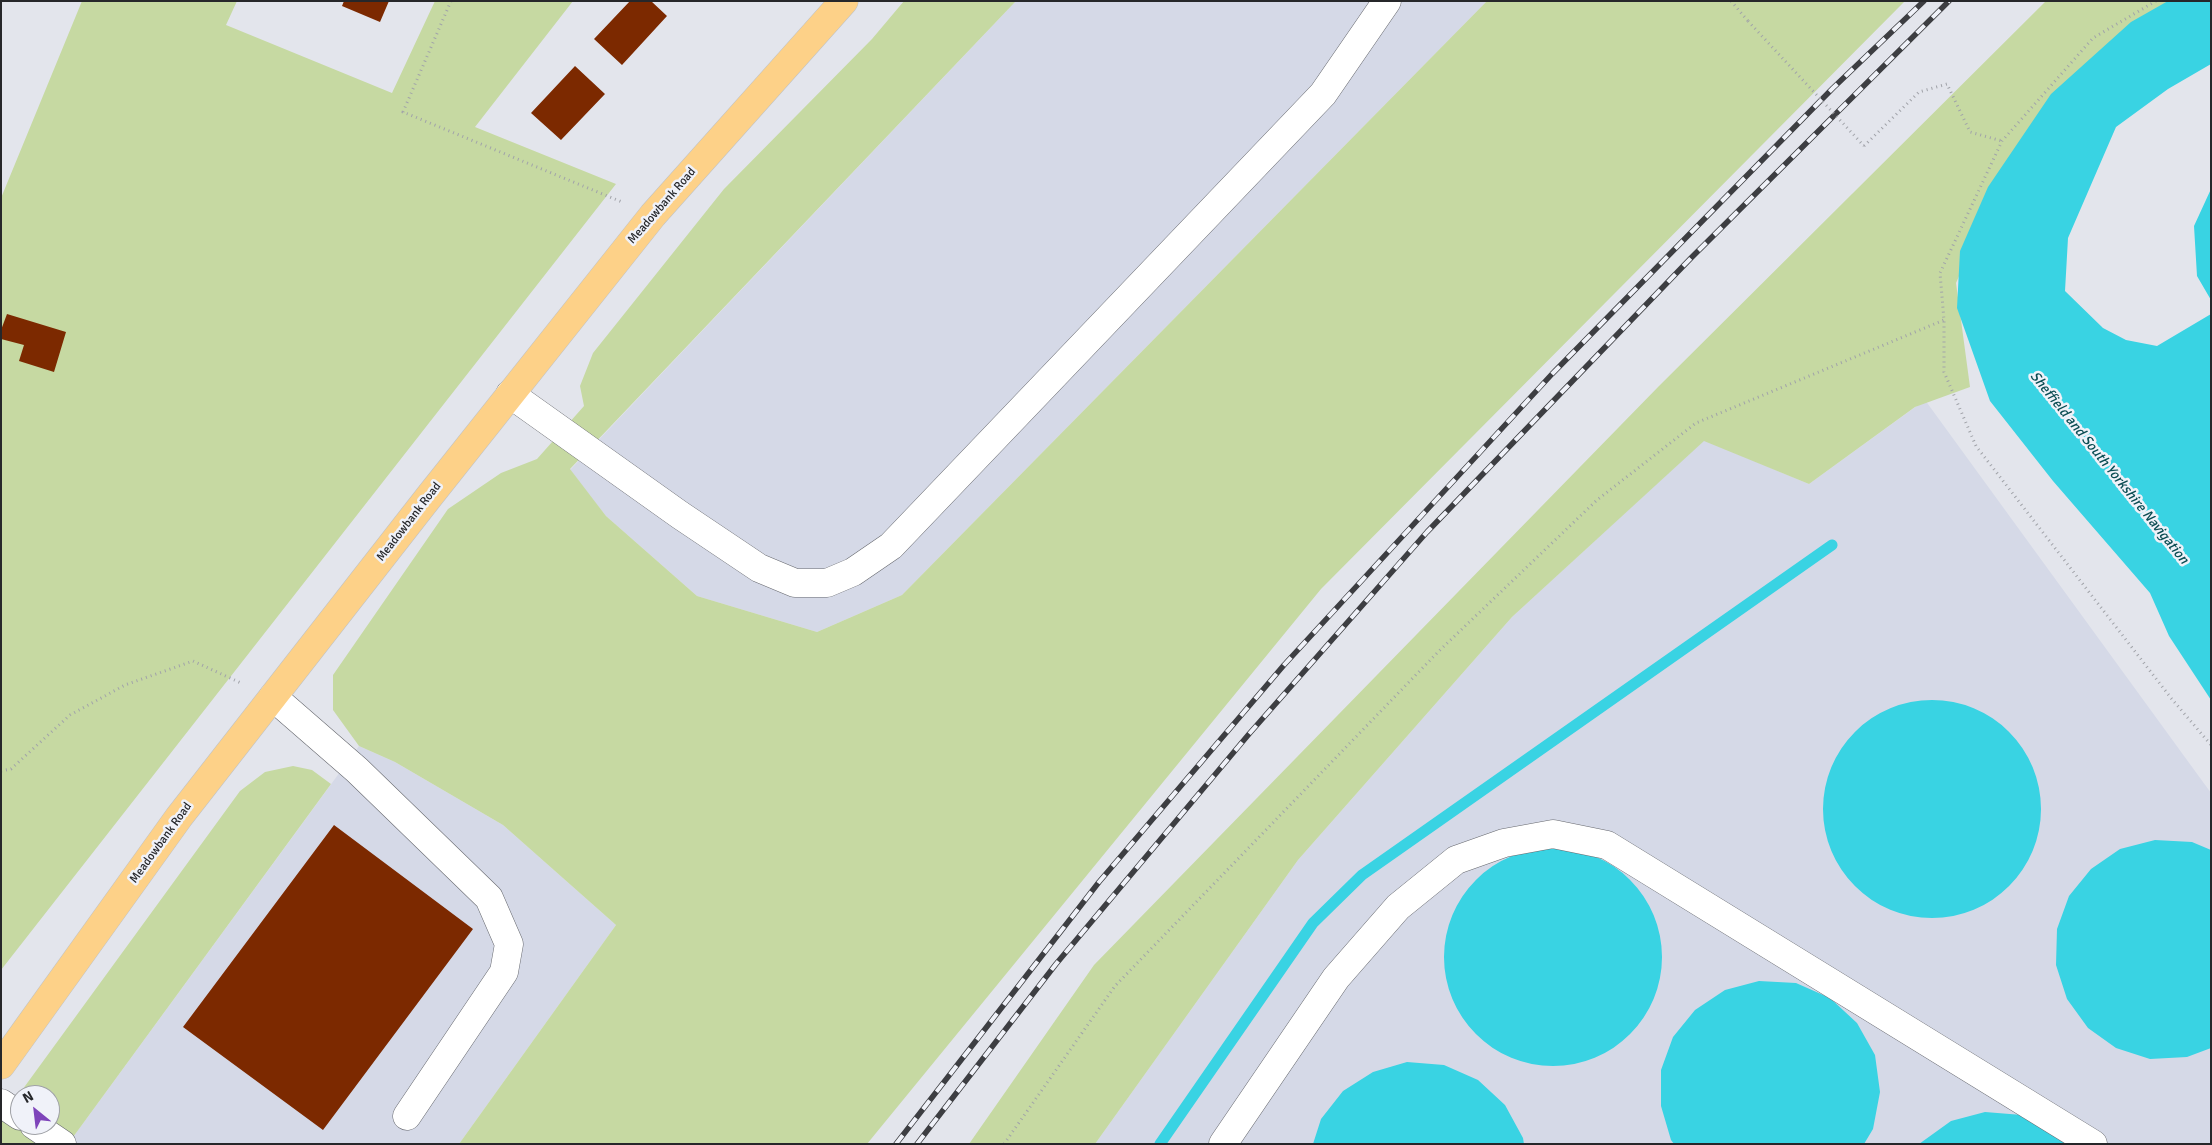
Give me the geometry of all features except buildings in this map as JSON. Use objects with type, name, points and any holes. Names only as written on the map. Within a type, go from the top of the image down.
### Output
[{"type":"main road","name":"Meadowbank Road","points":[[1,1065],[179,817],[510,394],[653,215],[844,1]]},
{"type":"lane","points":[[510,394],[680,515],[759,568],[795,583],[827,583],[853,572],[891,546],[1323,94],[1387,1]]},
{"type":"lane","points":[[273,697],[357,770],[489,898],[509,944],[504,972],[407,1116]]},
{"type":"lane","points":[[1223,1144],[1336,978],[1398,907],[1456,860],[1504,843],[1554,834],[1608,845],[2093,1144]]},
{"type":"lane","points":[[49,1135],[62,1144]]},
{"type":"path","points":[[451,1],[403,112],[653,215]]},
{"type":"path","points":[[1731,1],[1864,146],[1919,92],[1947,84],[1970,132],[2002,141]]},
{"type":"path","points":[[2156,1],[2093,38],[2002,141],[1940,273],[1944,320],[1944,372],[1976,446],[2171,698],[2211,745]]},
{"type":"path","points":[[1004,1144],[1115,986],[1439,651],[1597,500],[1696,423],[1944,320]]},
{"type":"path","points":[[1,770],[11,769],[70,715],[125,685],[193,661],[273,697]]},
{"type":"shaded area","points":[[1016,1],[1487,1],[902,595],[817,632],[697,596],[606,516],[570,470]]},
{"type":"shaded area","points":[[1925,400],[2211,793],[2211,1144],[1095,1144],[1298,860],[1512,617],[1704,440],[1809,484]]},
{"type":"shaded area","points":[[359,746],[395,762],[503,825],[616,925],[459,1144],[68,1144]]},
{"type":"green space","points":[[82,1],[237,1],[226,25],[392,93],[435,1],[573,1],[475,127],[616,184],[1,970],[1,198]]},
{"type":"green space","points":[[904,1],[1016,1],[570,469],[606,516],[697,596],[817,632],[902,595],[1487,1],[1905,1],[1321,589],[867,1144],[459,1144],[616,925],[503,825],[395,762],[359,746],[333,710],[333,675],[448,509],[501,473],[537,459],[584,406],[580,386],[593,353],[724,189],[872,39]]},
{"type":"green space","points":[[2046,1],[2205,1],[2010,160],[1956,283],[1970,387],[1915,407],[1809,484],[1704,441],[1512,617],[1298,860],[1095,1144],[969,1144],[1094,965],[1659,386]]},
{"type":"green space","points":[[293,766],[312,770],[331,784],[68,1144],[1,1144],[1,1119],[10,1107],[10,1135],[60,1135],[60,1085],[26,1085],[240,791],[265,772]]},
{"type":"water","name":"Sheffield and South Yorkshire Navigation","points":[[2168,1],[2211,1],[2211,64],[2168,89],[2116,127],[2068,238],[2065,291],[2103,328],[2126,340],[2157,346],[2211,314],[2211,700],[2169,636],[2150,593],[2053,481],[1990,401],[1957,308],[1960,251],[1988,187],[2051,94],[2131,22]]},
{"type":"water","points":[[2211,189],[2211,300],[2197,276],[2194,226]]},
{"type":"water","points":[[1921,700],[1943,700],[1974,708],[1993,718],[2009,732],[2023,748],[2033,767],[2041,798],[2037,841],[2033,851],[2023,870],[2009,886],[1993,900],[1964,914],[1943,918],[1921,918],[1900,914],[1871,900],[1841,870],[1827,841],[1823,820],[1823,798],[1827,777],[1841,748],[1871,718],[1900,704]]},
{"type":"water","points":[[2155,840],[2192,842],[2211,850],[2211,1048],[2187,1057],[2150,1059],[2116,1048],[2088,1028],[2067,999],[2056,965],[2057,929],[2069,896],[2091,869],[2120,849]]},
{"type":"water","points":[[1542,848],[1564,848],[1585,852],[1605,861],[1622,872],[1638,888],[1649,905],[1658,925],[1662,957],[1658,989],[1654,999],[1644,1018],[1622,1042],[1605,1053],[1585,1062],[1564,1066],[1542,1066],[1521,1062],[1501,1053],[1484,1042],[1468,1026],[1457,1009],[1448,989],[1444,968],[1444,946],[1448,925],[1457,905],[1468,888],[1484,872],[1501,861],[1521,852]]},
{"type":"water","points":[[1759,981],[1796,983],[1830,998],[1857,1023],[1875,1055],[1880,1092],[1873,1129],[1864,1144],[1674,1144],[1671,1140],[1661,1106],[1661,1070],[1673,1037],[1695,1010],[1725,990]]},
{"type":"water","points":[[1407,1062],[1444,1065],[1478,1080],[1505,1105],[1523,1138],[1524,1144],[1313,1144],[1321,1119],[1343,1091],[1373,1072]]},
{"type":"water","points":[[1985,1112],[2022,1115],[2072,1144],[1919,1144],[1951,1121]]},
{"type":"waterway","points":[[1160,1144],[1313,923],[1362,875],[1832,545]]},
{"type":"railway","points":[[896,1144],[1099,882],[1284,665],[1552,374],[1833,88],[1924,1]]},
{"type":"railway","points":[[917,1144],[1056,964],[1249,734],[1427,532],[1691,258],[1949,1]]}]
